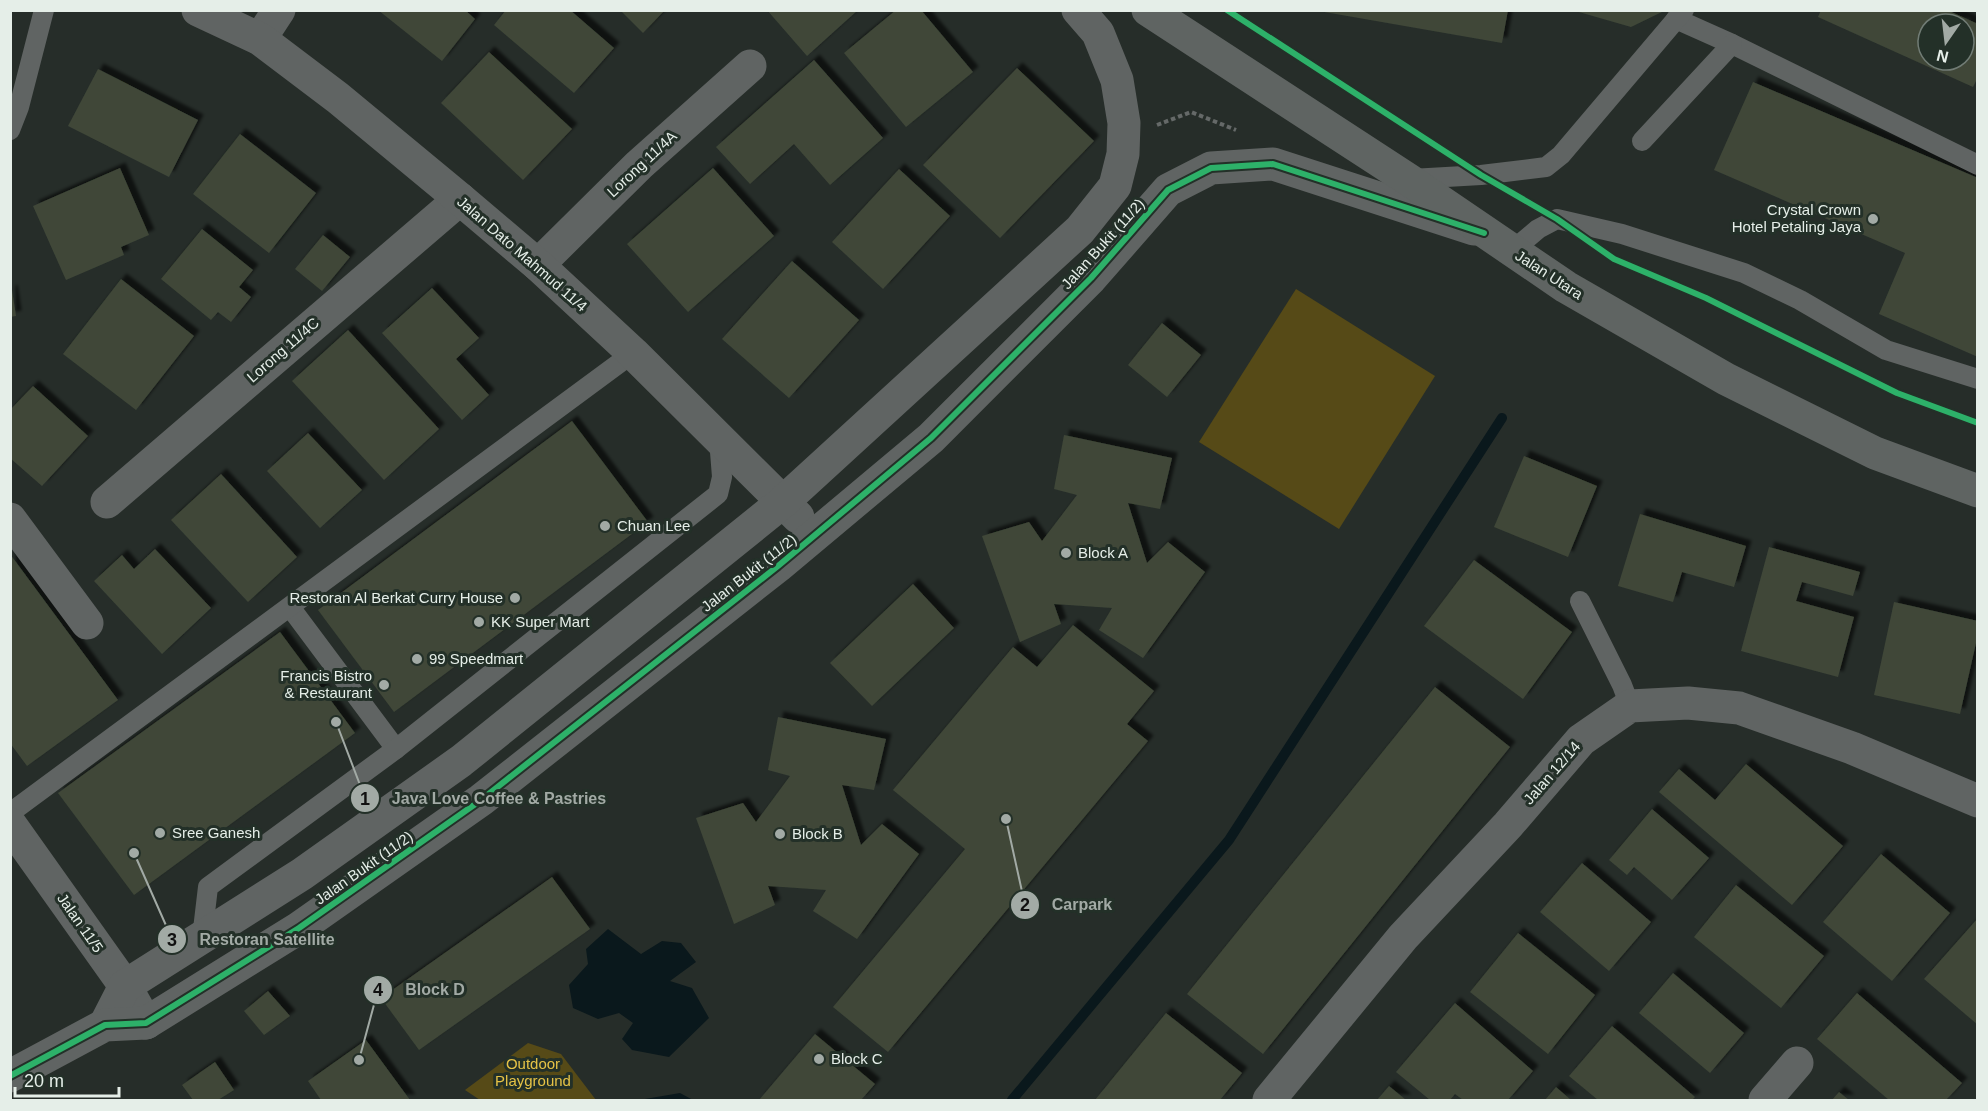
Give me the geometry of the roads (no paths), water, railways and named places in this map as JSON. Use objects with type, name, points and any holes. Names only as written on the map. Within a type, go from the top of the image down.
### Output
[{"type":"main road","name":"Jalan Utara","points":[[1148,10],[1409,180],[1566,287],[1726,379],[1875,453],[1977,491]]},
{"type":"street","name":"Jalan Dato Mahmud 11/4","points":[[198,10],[260,39],[338,98],[538,265],[633,353],[817,534]]},
{"type":"street","points":[[260,39],[279,10]]},
{"type":"street","name":"Jalan Bukit (11/2)","points":[[125,986],[302,874],[461,761],[783,502],[1080,230],[1115,186],[1123,154],[1124,123],[1117,80],[1098,33],[1078,10]]},
{"type":"street","name":"Lorong 11/4A","points":[[538,265],[639,165],[750,66]]},
{"type":"street","name":"Jalan Bukit (11/2)","points":[[10,1076],[105,1025],[146,1023],[300,928],[481,800],[817,534],[931,438],[1091,278],[1168,190],[1211,168],[1273,164],[1484,233]]},
{"type":"street","name":"Lorong 11/4C","points":[[107,502],[460,199]]},
{"type":"street","points":[[10,519],[87,623]]},
{"type":"street","points":[[1630,706],[1688,703],[1739,708],[1852,748],[1977,801]]},
{"type":"street","name":"Jalan 12/14","points":[[1269,1101],[1403,937],[1508,825],[1581,740],[1630,706]]},
{"type":"street","name":"Jalan 11/5","points":[[10,824],[125,986],[146,1023]]},
{"type":"street","points":[[105,1025],[125,986]]},
{"type":"street","points":[[1765,1101],[1797,1063]]},
{"type":"lane","points":[[10,130],[20,107],[44,10]]},
{"type":"lane","points":[[1409,180],[1481,175],[1546,167],[1561,155],[1680,15],[1732,44],[1977,165]]},
{"type":"lane","points":[[1642,141],[1732,44]]},
{"type":"lane","points":[[1512,251],[1538,228],[1557,219],[1622,234],[1743,273],[1800,300],[1886,350],[1977,379]]},
{"type":"lane","points":[[10,813],[633,353]]},
{"type":"lane","points":[[202,938],[208,888],[396,749],[717,494],[722,477],[719,439]]},
{"type":"lane","points":[[1580,601],[1630,706]]},
{"type":"lane","points":[[290,607],[396,749]]},
{"type":"waterway","points":[[1012,1100],[1229,840],[1502,418]]},
{"type":"place","name":"Crystal Crown Hotel Petaling Jaya","points":[[1873,219]]},
{"type":"place","name":"Chuan Lee","points":[[605,526]]},
{"type":"place","name":"Block A","points":[[1066,553]]},
{"type":"place","name":"Restoran Al Berkat Curry House","points":[[515,598]]},
{"type":"place","name":"KK Super Mart","points":[[479,622]]},
{"type":"place","name":"99 Speedmart","points":[[417,659]]},
{"type":"place","name":"Francis Bistro & Restaurant","points":[[384,685]]},
{"type":"place","name":"Java Love Coffee & Pastries","points":[[336,722]]},
{"type":"place","name":"Carpark","points":[[1006,819]]},
{"type":"place","name":"Sree Ganesh","points":[[160,833]]},
{"type":"place","name":"Block B","points":[[780,834]]},
{"type":"place","name":"Restoran Satellite","points":[[134,853]]},
{"type":"place","name":"Block C","points":[[819,1059]]},
{"type":"place","name":"Block D","points":[[359,1060]]},
{"type":"park label","name":"Outdoor Playground","points":[[533,1072]]}]
